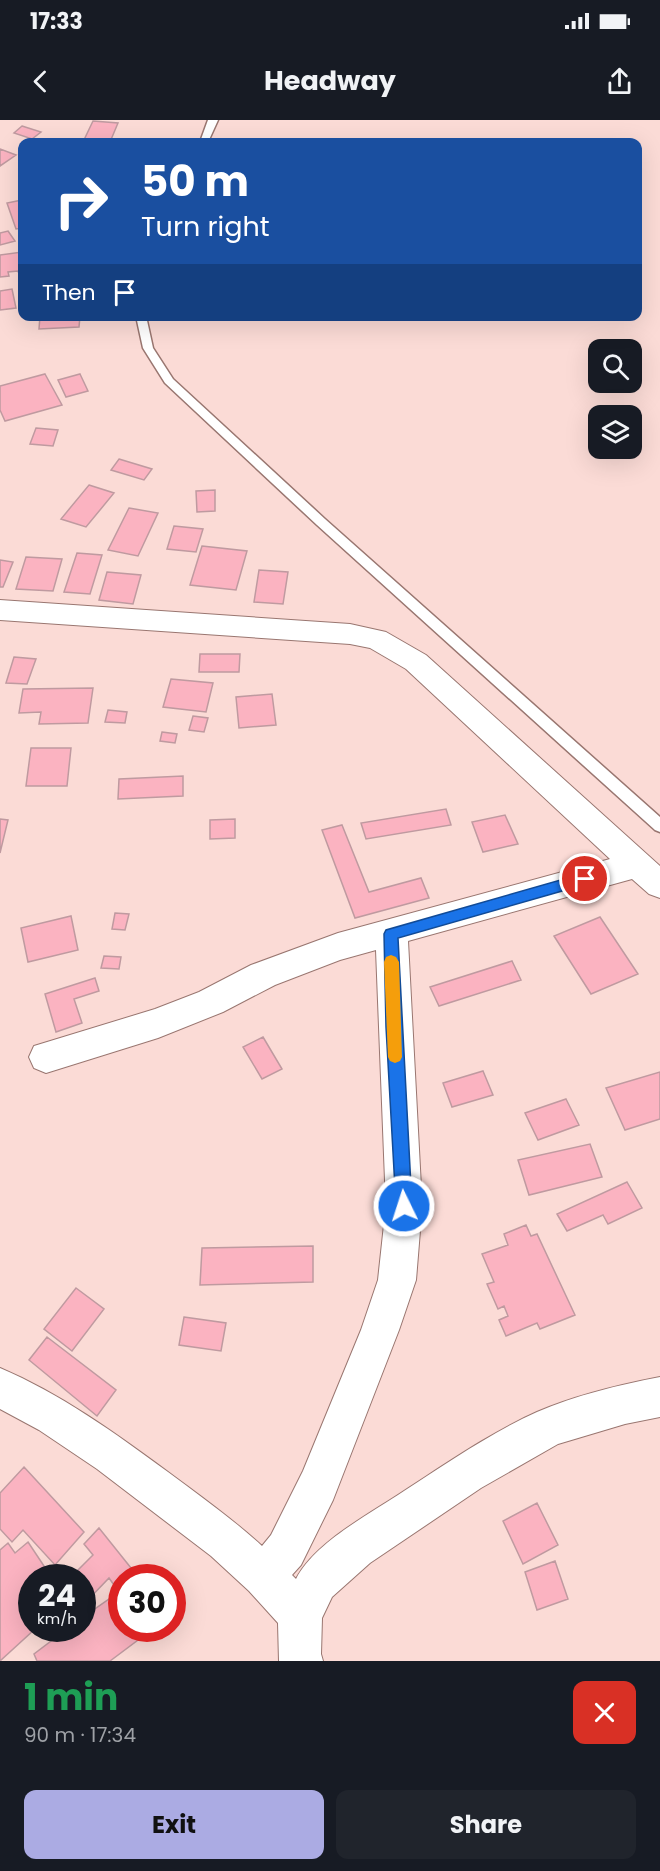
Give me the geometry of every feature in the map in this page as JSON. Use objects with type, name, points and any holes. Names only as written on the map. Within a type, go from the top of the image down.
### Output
[{"type":"street","points":[[0,610],[277,628],[350,634],[376,639],[416,662],[649,874]]},
{"type":"street","points":[[46,1058],[158,1023],[212,1002],[262,975],[338,947],[649,874]]},
{"type":"street","points":[[264,1576],[285,1550],[318,1485],[380,1330],[397,1280],[404,1206],[393,1027],[391,934]]},
{"type":"street","points":[[0,1388],[52,1416],[111,1455],[226,1541],[264,1576],[300,1616]]},
{"type":"street","points":[[301,1661],[299,1654],[300,1616],[317,1582],[355,1548],[468,1474],[549,1427],[626,1404],[660,1397]]},
{"type":"lane","points":[[206,138],[213,120]]},
{"type":"lane","points":[[142,321],[148,348],[170,381],[321,522],[660,826]]},
{"type":"building","points":[[93,121],[118,123],[112,138],[85,138]]},
{"type":"building","points":[[22,126],[41,132],[33,138],[14,133]]},
{"type":"building","points":[[0,149],[16,155],[0,166]]},
{"type":"building","points":[[18,201],[18,229],[16,229],[7,203]]},
{"type":"building","points":[[8,231],[15,241],[0,245],[0,233]]},
{"type":"building","points":[[18,253],[18,271],[8,272],[9,276],[0,277],[0,255]]},
{"type":"building","points":[[12,289],[16,308],[0,310],[0,291]]},
{"type":"building","points":[[40,321],[80,321],[79,327],[39,329]]},
{"type":"building","points":[[45,374],[62,405],[5,421],[0,410],[0,386]]},
{"type":"building","points":[[80,374],[88,391],[66,397],[58,380]]},
{"type":"building","points":[[36,428],[58,430],[53,446],[30,444]]},
{"type":"building","points":[[119,459],[152,469],[144,480],[111,470]]},
{"type":"building","points":[[89,485],[114,493],[86,527],[61,519]]},
{"type":"building","points":[[215,490],[215,511],[197,512],[196,491]]},
{"type":"building","points":[[129,508],[158,513],[138,556],[108,550]]},
{"type":"building","points":[[174,526],[203,529],[196,552],[167,549]]},
{"type":"building","points":[[202,546],[247,551],[236,590],[190,585]]},
{"type":"building","points":[[77,553],[102,555],[90,594],[64,592]]},
{"type":"building","points":[[26,557],[62,559],[53,591],[16,589]]},
{"type":"building","points":[[0,560],[13,562],[3,587],[0,587]]},
{"type":"building","points":[[259,570],[288,572],[283,604],[254,602]]},
{"type":"building","points":[[107,572],[141,575],[133,604],[99,600]]},
{"type":"building","points":[[200,654],[240,654],[239,672],[199,672]]},
{"type":"building","points":[[14,657],[36,659],[27,684],[6,683]]},
{"type":"building","points":[[171,679],[213,683],[206,712],[163,707]]},
{"type":"building","points":[[93,688],[88,723],[39,724],[41,712],[19,713],[23,689]]},
{"type":"building","points":[[272,694],[276,725],[239,728],[236,697]]},
{"type":"building","points":[[108,710],[127,712],[125,723],[105,722]]},
{"type":"building","points":[[193,716],[208,718],[204,732],[189,730]]},
{"type":"building","points":[[162,732],[177,734],[175,743],[160,741]]},
{"type":"building","points":[[31,748],[71,748],[67,786],[26,786]]},
{"type":"building","points":[[183,776],[183,796],[118,799],[119,779]]},
{"type":"building","points":[[446,809],[451,825],[366,839],[361,823]]},
{"type":"building","points":[[505,815],[518,844],[483,852],[472,822]]},
{"type":"building","points":[[0,819],[8,820],[0,853]]},
{"type":"building","points":[[235,819],[235,838],[210,839],[210,820]]},
{"type":"building","points":[[342,825],[369,892],[421,878],[429,898],[355,918],[322,830]]},
{"type":"building","points":[[115,913],[129,914],[125,930],[112,929]]},
{"type":"building","points":[[71,916],[78,950],[28,962],[21,928]]},
{"type":"building","points":[[600,917],[638,974],[591,994],[554,936]]},
{"type":"building","points":[[104,956],[121,957],[119,969],[101,968]]},
{"type":"building","points":[[512,961],[521,980],[439,1006],[430,987]]},
{"type":"building","points":[[95,978],[99,991],[74,999],[82,1023],[56,1032],[45,994]]},
{"type":"building","points":[[263,1037],[282,1069],[262,1079],[243,1047]]},
{"type":"building","points":[[483,1071],[493,1095],[452,1107],[443,1083]]},
{"type":"building","points":[[660,1072],[660,1119],[625,1130],[606,1088]]},
{"type":"building","points":[[566,1099],[579,1125],[538,1140],[525,1113]]},
{"type":"building","points":[[590,1144],[602,1177],[529,1195],[518,1160]]},
{"type":"building","points":[[627,1182],[642,1208],[608,1224],[603,1215],[567,1231],[557,1214]]},
{"type":"building","points":[[526,1225],[531,1236],[537,1234],[575,1315],[540,1329],[537,1323],[506,1336],[499,1320],[508,1316],[504,1306],[498,1309],[487,1284],[494,1282],[482,1254],[508,1245],[504,1234]]},
{"type":"building","points":[[313,1246],[313,1282],[200,1285],[202,1248]]},
{"type":"building","points":[[76,1288],[104,1309],[72,1351],[44,1329]]},
{"type":"building","points":[[184,1317],[226,1323],[221,1351],[179,1345]]},
{"type":"building","points":[[47,1337],[116,1390],[97,1416],[29,1360]]},
{"type":"building","points":[[24,1467],[84,1532],[54,1564],[23,1530],[12,1542],[0,1529],[0,1493]]},
{"type":"building","points":[[537,1503],[558,1545],[523,1564],[503,1521]]},
{"type":"building","points":[[99,1528],[128,1564],[108,1564],[108,1579],[96,1592],[96,1564],[84,1564],[93,1555],[84,1544]]},
{"type":"building","points":[[28,1542],[43,1564],[18,1564],[18,1642],[21,1642],[0,1661],[0,1550],[8,1543],[15,1553]]},
{"type":"building","points":[[555,1561],[568,1599],[537,1610],[525,1572]]},
{"type":"building","points":[[108,1600],[108,1642],[135,1642],[110,1661],[37,1661],[34,1654],[50,1642],[96,1642],[96,1608]]},
{"type":"slow traffic","points":[[391,962],[395,1057]]},
{"type":"route","points":[[404,1206],[393,1027],[391,934],[585,879]]}]
